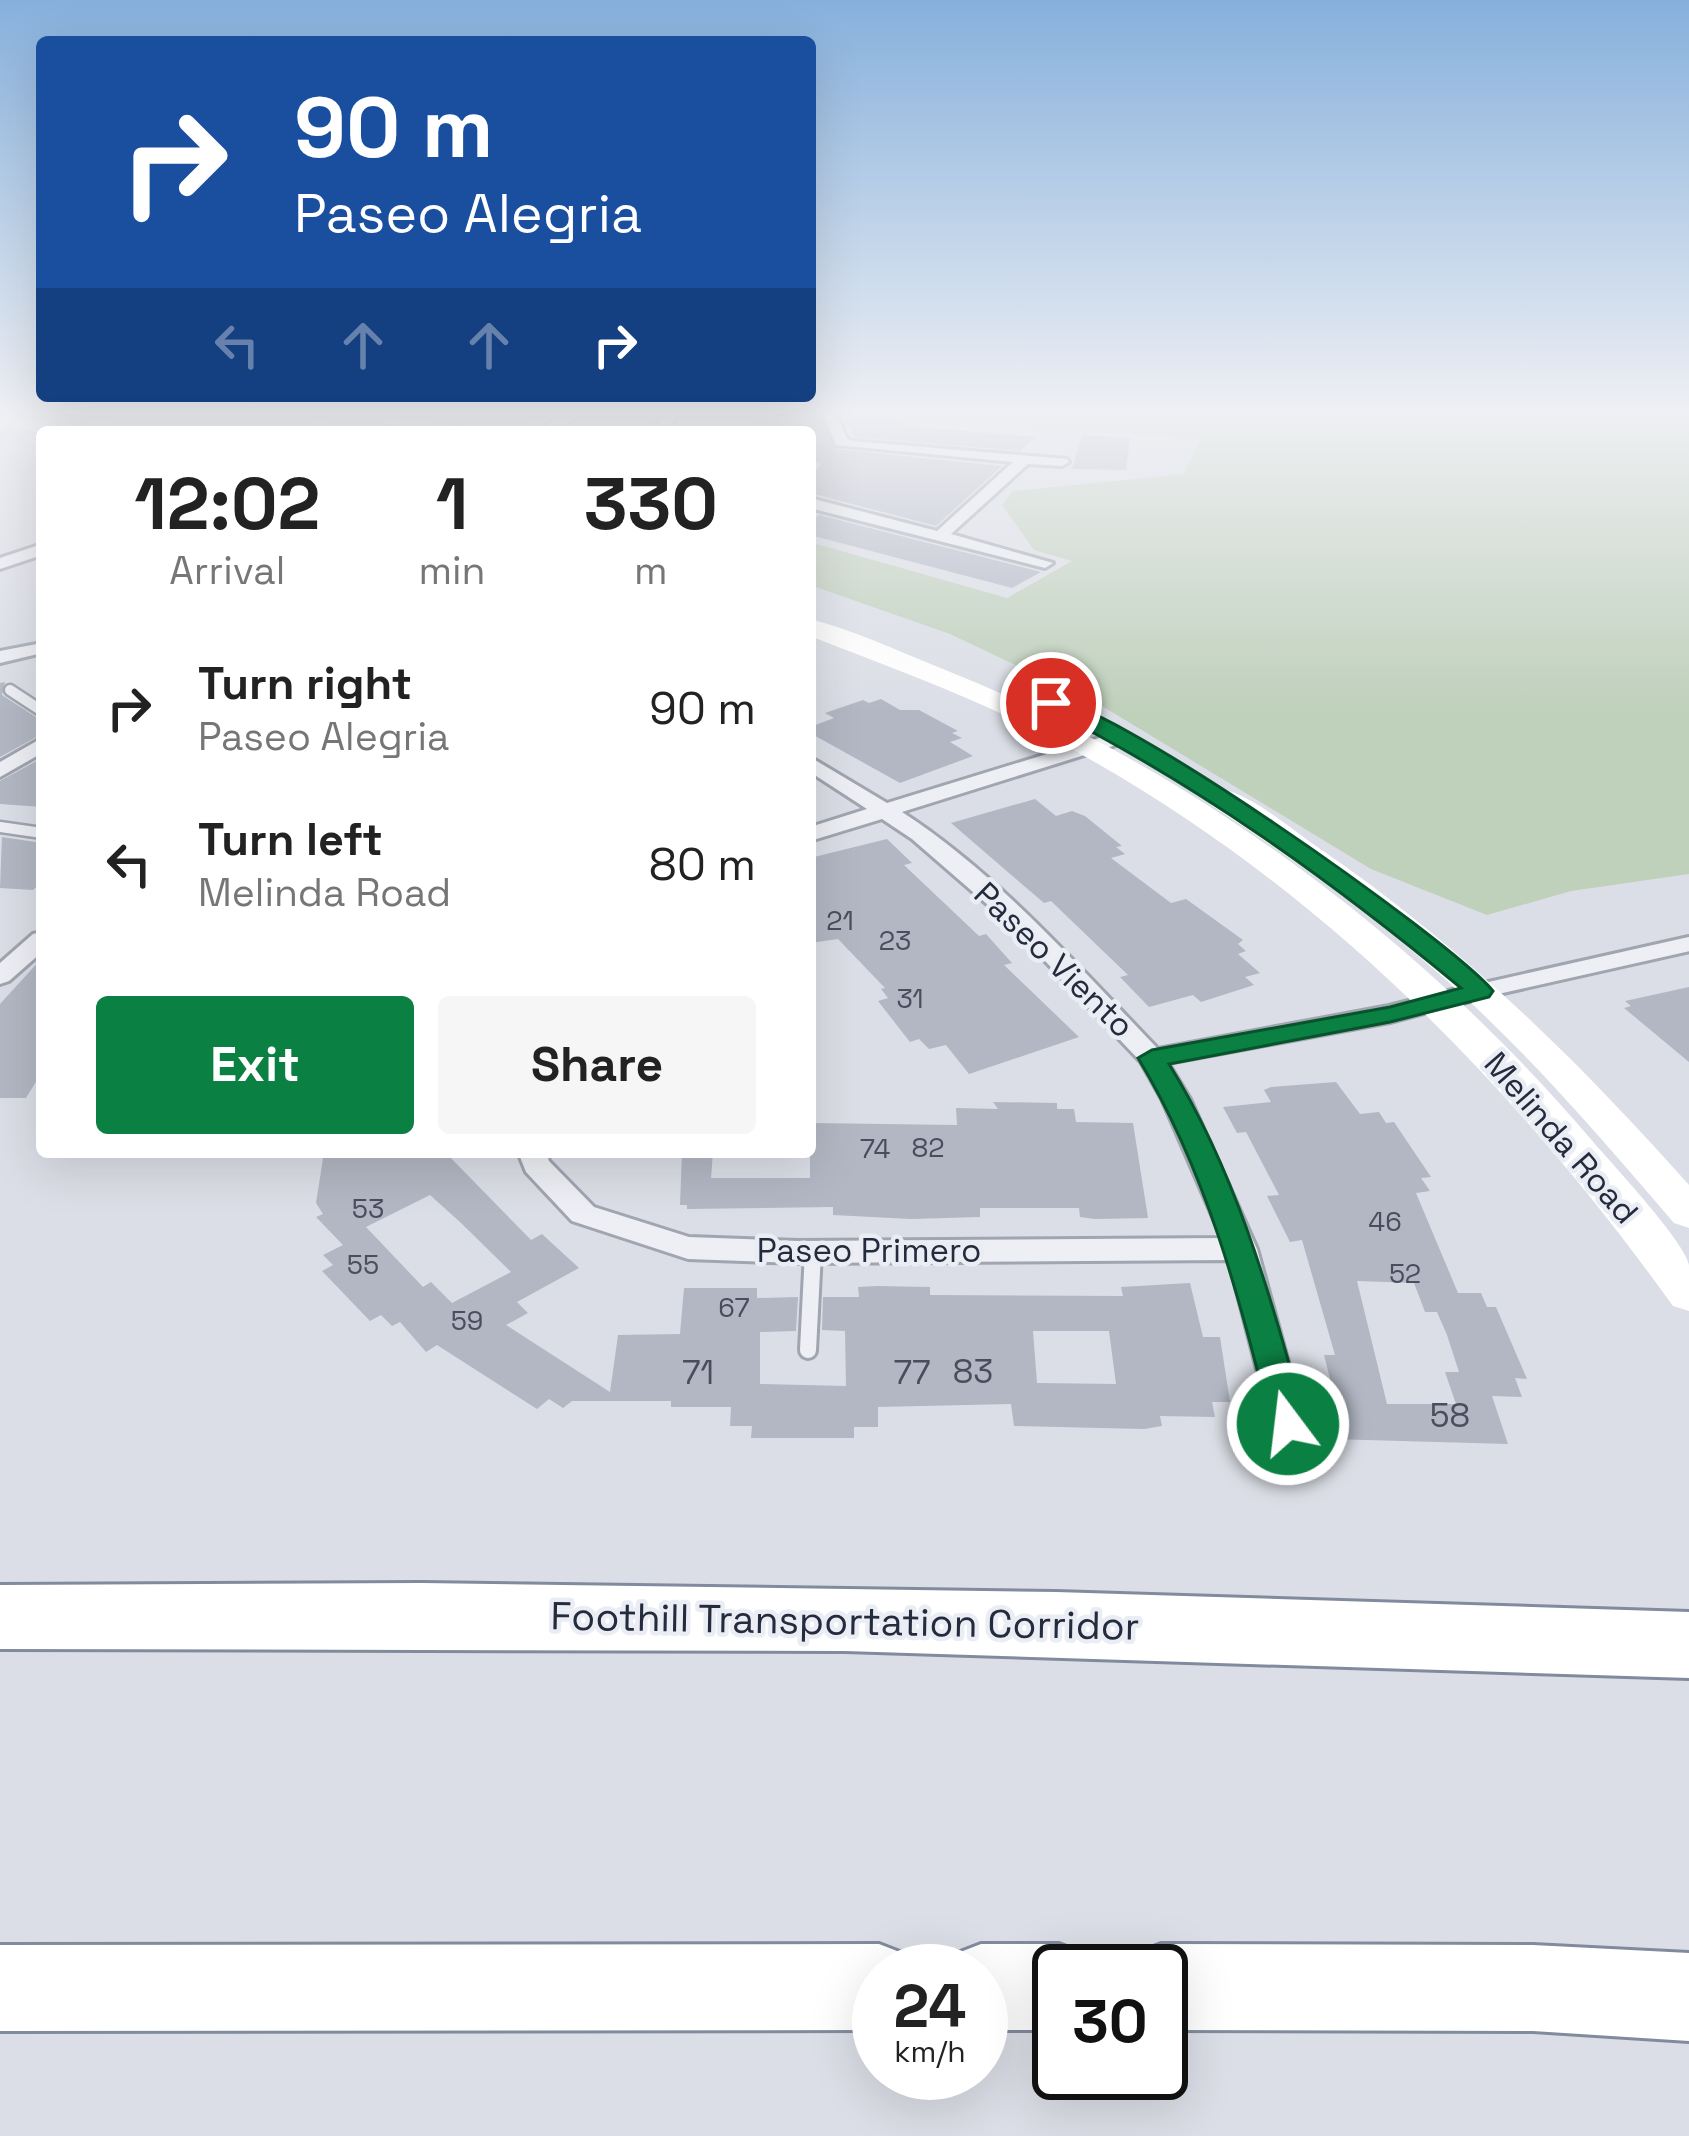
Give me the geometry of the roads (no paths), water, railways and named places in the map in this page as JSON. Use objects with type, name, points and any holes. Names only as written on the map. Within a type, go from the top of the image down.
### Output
[{"type":"highway","name":"Foothill Transportation Corridor","points":[[0,1617],[360,1612],[1313,1630],[1689,1645]]},
{"type":"highway","points":[[0,1988],[852,1987]]},
{"type":"highway","points":[[1188,1988],[1533,1988],[1689,1997]]},
{"type":"main road","name":"Melinda Road","points":[[816,610],[970,668],[1106,742],[1322,902],[1460,996],[1626,1140],[1689,1213]]},
{"type":"main road","name":"Melinda Road","points":[[816,629],[1106,742]]},
{"type":"main road","name":"Melinda Road","points":[[1460,996],[1689,1294]]},
{"type":"street","points":[[849,512],[1045,563]]},
{"type":"street","points":[[944,533],[967,512]]},
{"type":"street","points":[[0,564],[36,551]]},
{"type":"street","points":[[0,657],[36,648]]},
{"type":"street","points":[[816,832],[1106,742]]},
{"type":"street","points":[[0,771],[36,748]]},
{"type":"street","name":"Paseo Viento","points":[[816,768],[885,810],[1018,919],[1152,1058],[1177,1099],[1242,1249],[1288,1424]]},
{"type":"street","points":[[0,976],[36,944]]},
{"type":"street","points":[[1152,1058],[1460,996]]},
{"type":"street","name":"Paseo Primero","points":[[534,1158],[583,1214],[688,1248],[813,1252],[1242,1249]]},
{"type":"lane","points":[[10,691],[36,707]]},
{"type":"lane","points":[[0,827],[36,832]]},
{"type":"lane","points":[[1460,996],[1689,944]]},
{"type":"lane","points":[[808,1350],[813,1252]]}]
